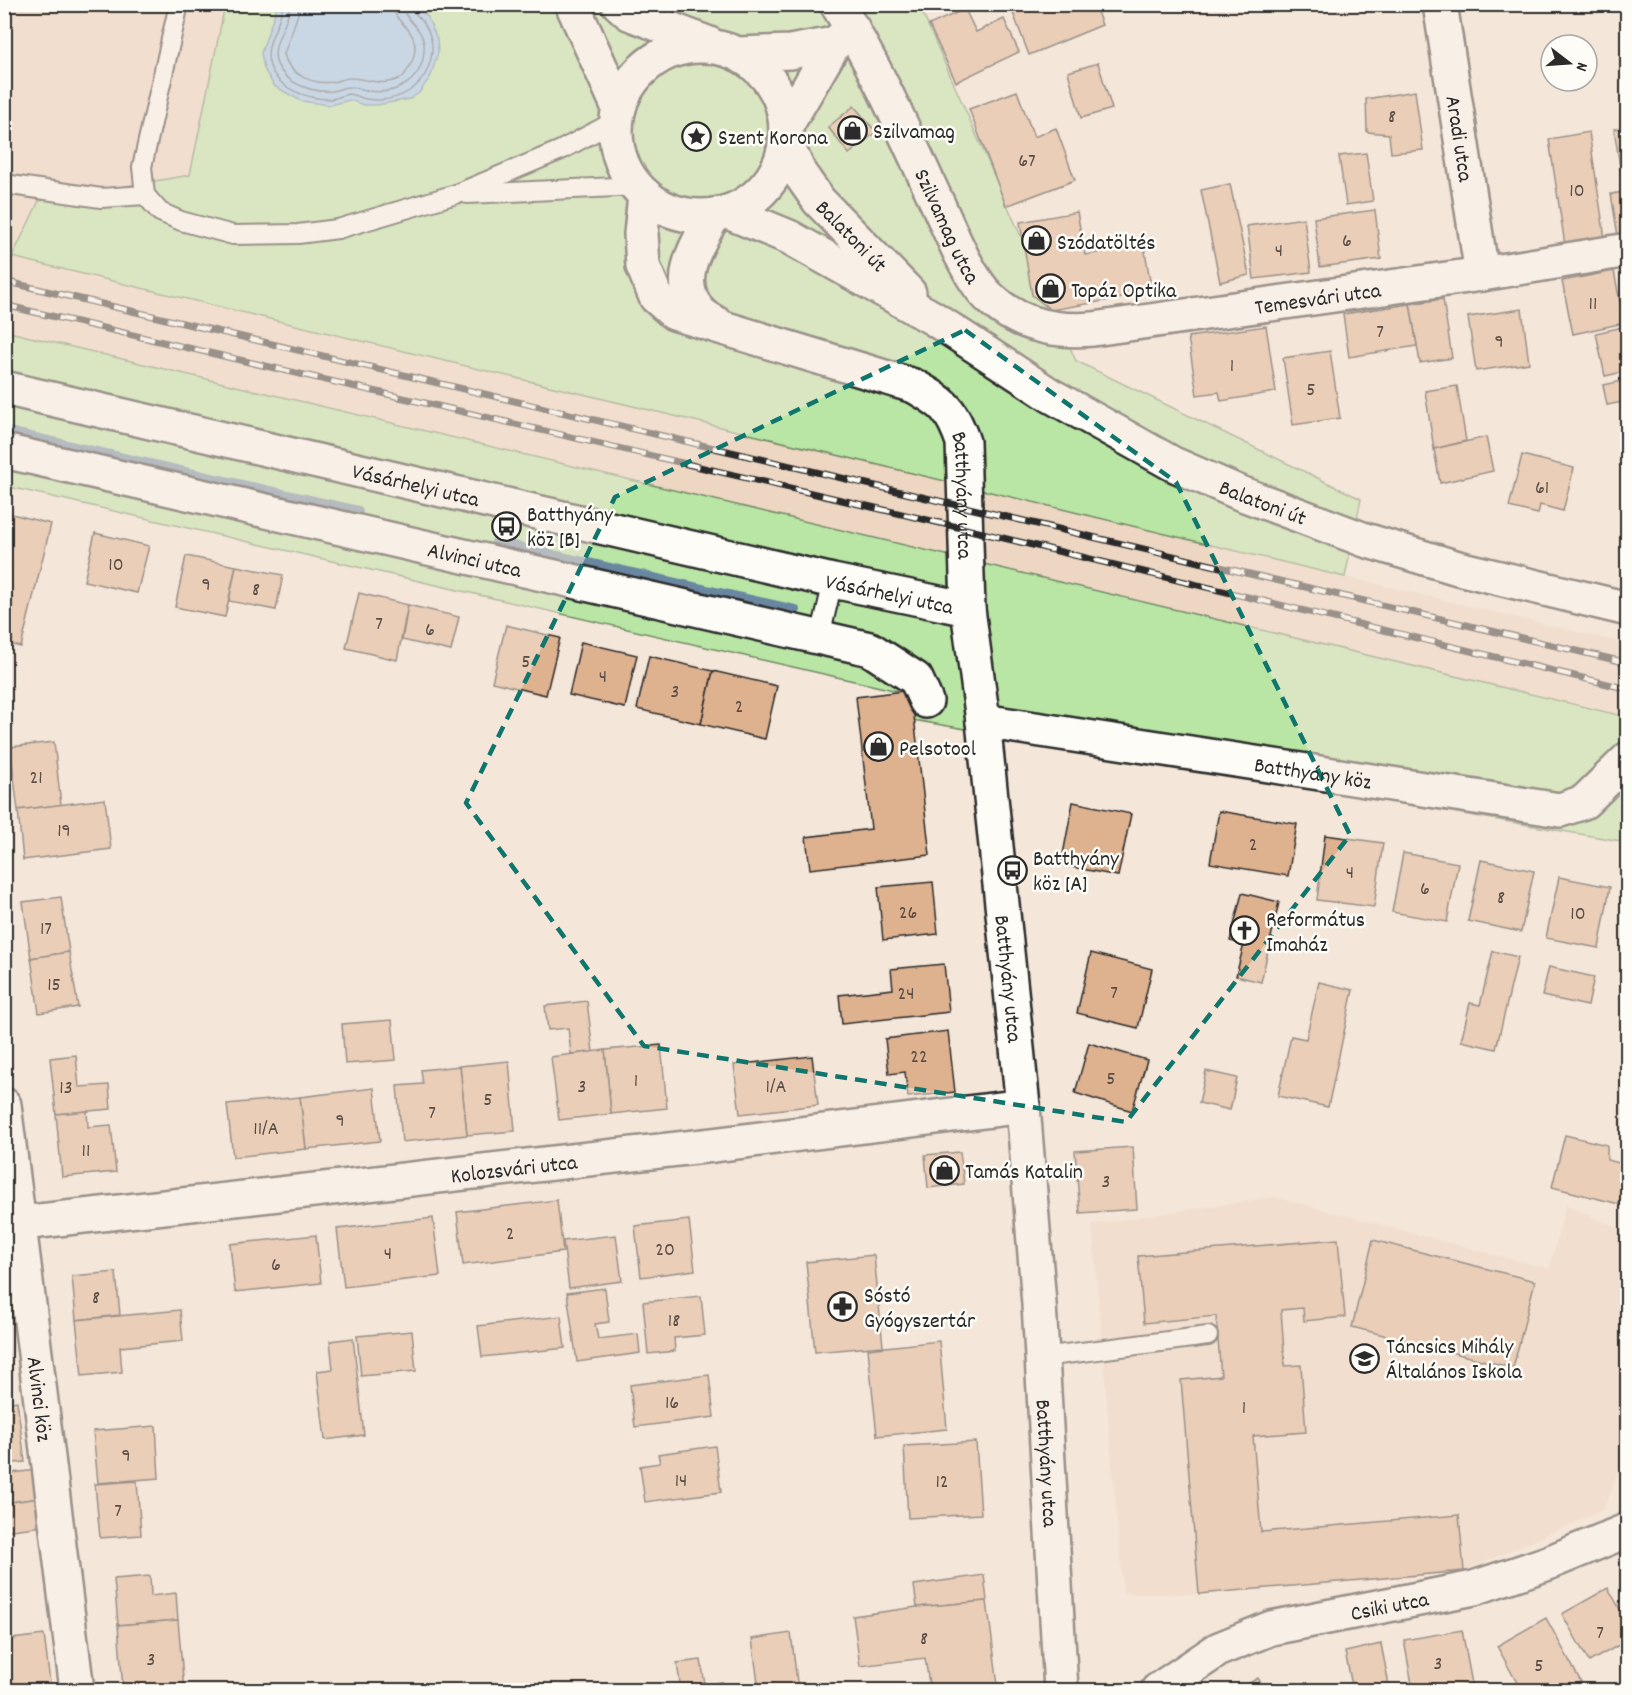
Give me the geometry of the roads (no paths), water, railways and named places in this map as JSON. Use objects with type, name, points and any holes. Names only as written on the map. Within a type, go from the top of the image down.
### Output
[{"type":"street","points":[[573,4],[618,114]]},
{"type":"street","points":[[619,4],[629,14],[727,50],[757,66],[772,84],[782,104],[786,133]]},
{"type":"street","name":"Aradi utca","points":[[1440,4],[1482,274]]},
{"type":"street","points":[[841,26],[786,133],[779,164],[767,184],[750,201],[721,213],[696,216],[677,213],[660,206],[641,191],[624,166],[617,144],[618,114],[629,85],[646,66],[667,53],[691,46],[727,50],[790,52],[841,26]]},
{"type":"street","name":"Szilvamag utca","points":[[841,26],[883,87],[966,264],[990,298],[1009,313]]},
{"type":"street","name":"Balatoni út","points":[[786,133],[800,174],[819,201],[933,318]]},
{"type":"street","name":"Batthyány utca","points":[[641,191],[643,266],[656,297],[674,313],[914,386],[940,401],[956,421],[963,442],[968,609],[1023,1106],[1042,1357],[1061,1690]]},
{"type":"street","name":"Balatoni út","points":[[721,213],[789,237],[933,318],[1050,395],[1173,464],[1240,493],[1375,543],[1458,568],[1628,609]]},
{"type":"street","name":"Batthyány utca","points":[[718,325],[699,312],[689,296],[686,279],[697,245],[721,213]]},
{"type":"street","name":"Temesvári utca","points":[[1009,313],[1026,322],[1044,327],[1070,331],[1093,329],[1482,274],[1628,250]]},
{"type":"street","name":"Vásárhelyi utca","points":[[4,388],[833,580],[968,609]]},
{"type":"street","name":"Alvinci utca","points":[[4,451],[870,649],[915,679],[926,701]]},
{"type":"street","name":"Batthyány köz","points":[[982,721],[1560,810],[1584,802],[1628,759]]},
{"type":"street","name":"Alvinci köz","points":[[4,1104],[12,1224],[77,1690]]},
{"type":"street","name":"Kolozsvári utca","points":[[12,1224],[713,1145],[1023,1106]]},
{"type":"street","name":"Csiki utca","points":[[1158,1690],[1219,1649],[1271,1628],[1474,1588],[1548,1563],[1628,1530]]},
{"type":"lane","points":[[179,4],[142,167],[145,195],[160,212],[181,221],[233,235],[298,234],[338,229],[456,194],[561,150],[618,114]]},
{"type":"lane","points":[[4,184],[101,198],[145,195]]},
{"type":"lane","points":[[456,194],[641,191]]},
{"type":"lane","points":[[820,637],[833,580]]},
{"type":"lane","points":[[1042,1357],[1208,1336]]},
{"type":"water","points":[[278,4],[413,5],[427,16],[437,39],[438,52],[431,76],[419,93],[410,99],[377,105],[364,105],[350,100],[330,105],[301,101],[274,86],[264,69],[261,53]]},
{"type":"waterway","points":[[4,431],[358,511]]},
{"type":"waterway","points":[[496,542],[795,610]]},
{"type":"railway","points":[[4,281],[1628,663]]},
{"type":"railway","points":[[4,305],[966,529],[1628,689]]},
{"type":"place","name":"Szilvamag","points":[[852,130]]},
{"type":"place","name":"Szent Korona","points":[[697,136]]},
{"type":"place","name":"Szódatöltés","points":[[1036,241]]},
{"type":"place","name":"Topáz Optika","points":[[1050,289]]},
{"type":"place","name":"Batthyány köz [B]","points":[[506,526]]},
{"type":"place","name":"Pelsotool","points":[[878,747]]},
{"type":"place","name":"Batthyány köz [A]","points":[[1012,870]]},
{"type":"place","name":"Református Imaház","points":[[1245,931]]},
{"type":"place","name":"Tamás Katalin","points":[[944,1170]]},
{"type":"place","name":"Sóstó Gyógyszertár","points":[[843,1307]]},
{"type":"place","name":"Táncsics Mihály Általános Iskola","points":[[1365,1358]]}]
